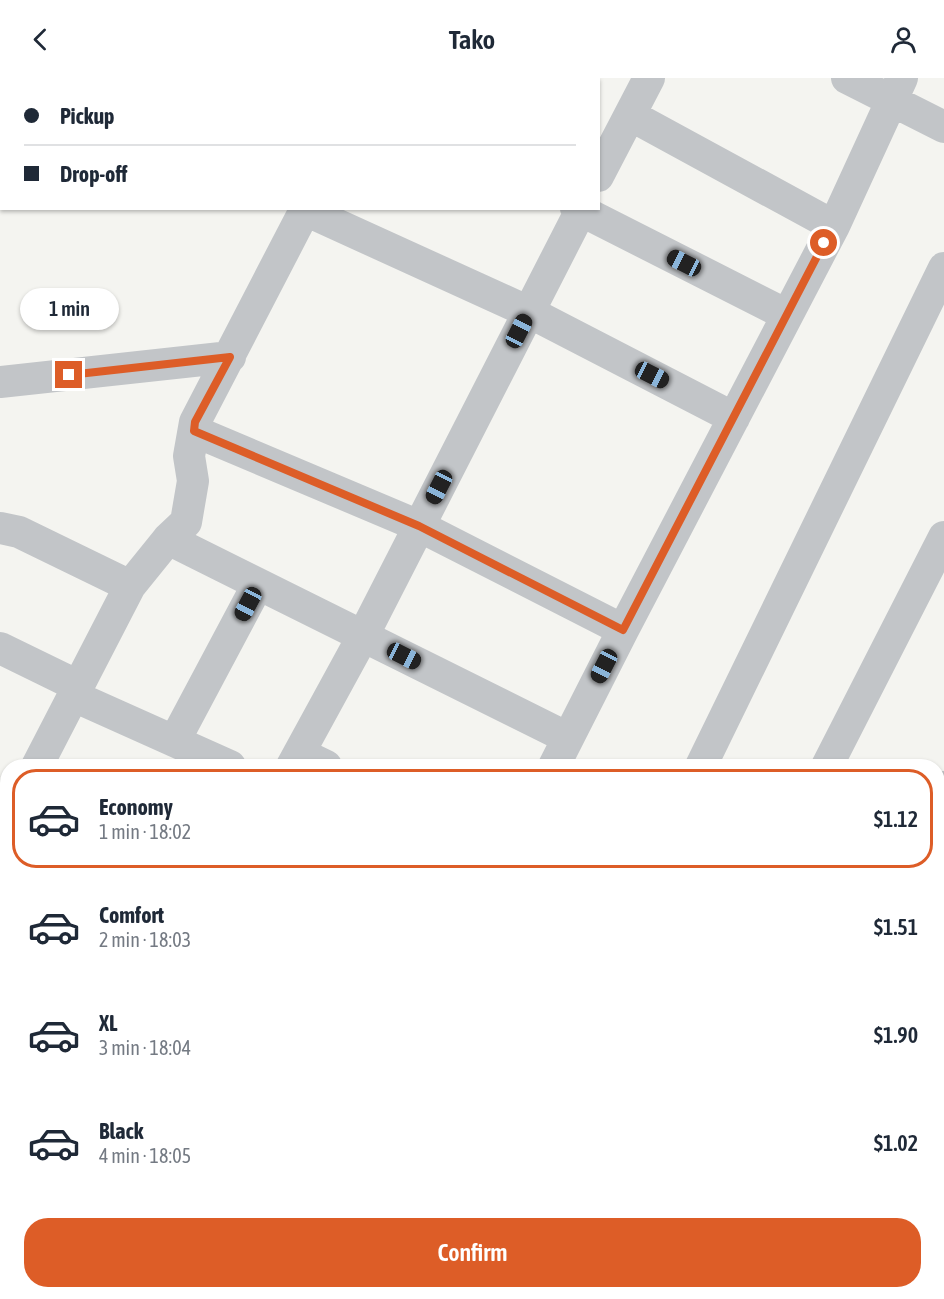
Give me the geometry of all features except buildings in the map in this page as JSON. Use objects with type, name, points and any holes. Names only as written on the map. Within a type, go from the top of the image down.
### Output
[{"type":"street","points":[[600,172],[649,78]]},
{"type":"street","points":[[847,78],[897,90],[944,127]]},
{"type":"street","points":[[558,759],[834,226],[897,90]]},
{"type":"street","points":[[630,115],[834,226]]},
{"type":"street","points":[[41,759],[78,692],[130,586],[168,539],[186,522],[193,482],[189,456],[195,422],[305,210]]},
{"type":"street","points":[[308,210],[529,312],[734,418]]},
{"type":"street","points":[[307,759],[363,636],[580,210]]},
{"type":"street","points":[[582,210],[787,315]]},
{"type":"street","points":[[704,759],[944,268]]},
{"type":"street","points":[[0,382],[230,357]]},
{"type":"street","points":[[194,431],[419,526],[623,630]]},
{"type":"street","points":[[0,528],[19,532],[130,586]]},
{"type":"street","points":[[831,759],[944,537]]},
{"type":"street","points":[[168,539],[568,738]]},
{"type":"street","points":[[175,740],[258,584]]},
{"type":"street","points":[[0,648],[78,692],[215,759]]},
{"type":"route","points":[[69,375],[230,357],[195,422],[194,431],[419,526],[623,630],[824,243]]}]
